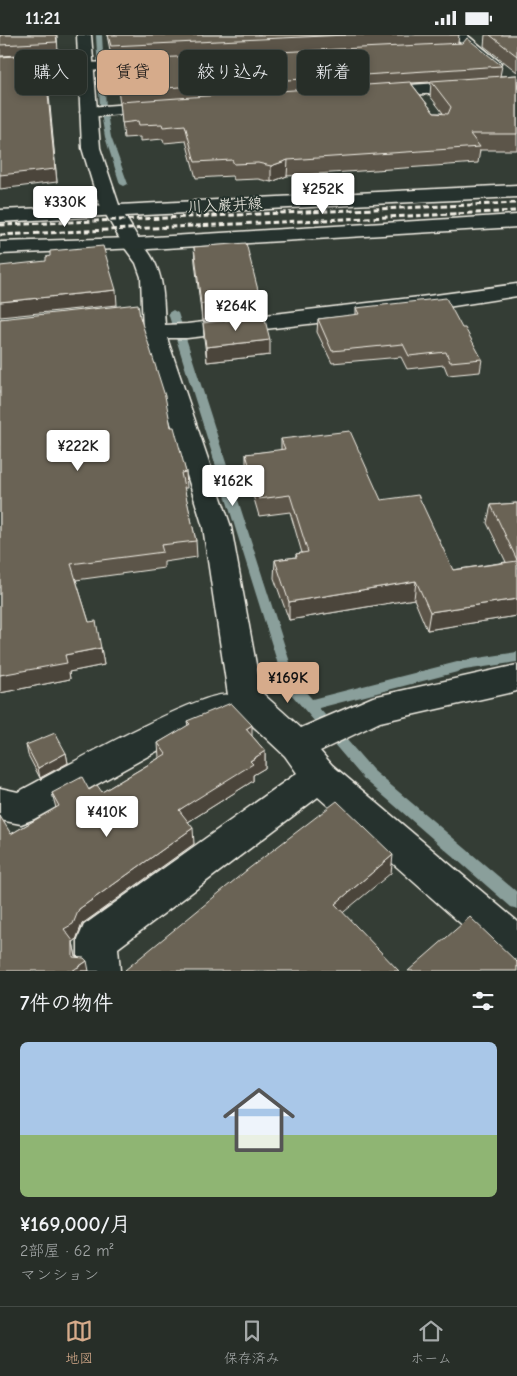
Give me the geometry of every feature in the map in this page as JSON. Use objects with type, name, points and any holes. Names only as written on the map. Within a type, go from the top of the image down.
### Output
[{"type":"street","points":[[84,35],[100,112],[91,148],[107,201],[132,244],[146,263],[151,277],[151,321],[217,527],[245,698],[297,746],[319,776],[517,947]]},
{"type":"street","points":[[462,38],[483,40]]},
{"type":"street","points":[[369,93],[517,82],[511,71],[462,38]]},
{"type":"street","points":[[0,62],[110,66],[170,63]]},
{"type":"street","points":[[445,72],[455,86]]},
{"type":"street","points":[[414,89],[424,103]]},
{"type":"street","points":[[100,112],[171,107]]},
{"type":"street","name":"川入巌井線","points":[[0,216],[517,191]]},
{"type":"street","name":"川入巌井線","points":[[0,247],[132,244],[517,221]]},
{"type":"street","points":[[151,321],[187,331],[428,303],[517,290]]},
{"type":"street","points":[[297,746],[373,710],[517,678]]},
{"type":"street","points":[[0,804],[21,808],[165,730],[245,698]]},
{"type":"street","points":[[100,971],[98,939],[319,776]]},
{"type":"building","points":[[0,35],[56,35],[57,42],[0,45]]},
{"type":"building","points":[[108,35],[346,35],[111,46]]},
{"type":"building","points":[[490,35],[517,35],[517,56]]},
{"type":"building","points":[[467,38],[502,66],[369,75],[369,50],[319,50],[463,43]]},
{"type":"building","points":[[297,51],[297,79],[287,80],[287,52]]},
{"type":"building","points":[[15,56],[15,95],[48,95],[55,169],[0,175],[0,57]]},
{"type":"building","points":[[169,57],[179,57],[179,87],[169,88]]},
{"type":"building","points":[[517,75],[517,134],[470,134],[480,147],[288,160],[271,166],[258,163],[234,164],[232,160],[195,162],[185,125],[163,127],[162,124],[139,125],[138,121],[122,123],[120,102],[222,95],[287,95],[287,90],[297,90],[297,95],[369,95],[369,85],[410,82],[434,113],[448,114],[451,107],[431,81]]},
{"type":"building","points":[[246,243],[260,298],[201,304],[194,247]]},
{"type":"building","points":[[103,246],[116,290],[0,302],[0,266],[46,261],[46,257],[50,256],[50,251]]},
{"type":"building","points":[[446,298],[482,359],[450,362],[446,352],[409,356],[403,344],[332,351],[318,319],[359,314],[356,308]]},
{"type":"building","points":[[138,304],[140,317],[165,396],[171,427],[174,427],[186,472],[181,473],[196,541],[161,545],[163,552],[71,564],[89,622],[96,621],[101,648],[65,655],[67,663],[0,675],[0,319]]},
{"type":"building","points":[[264,316],[270,340],[206,347],[203,323]]},
{"type":"building","points":[[350,431],[381,500],[418,495],[453,570],[517,561],[517,599],[430,612],[416,581],[289,602],[275,560],[297,557],[296,554],[308,552],[290,495],[259,499],[246,454],[285,449],[281,439]]},
{"type":"building","points":[[517,503],[517,560],[491,505]]},
{"type":"building","points":[[231,703],[252,725],[246,729],[265,751],[250,761],[253,764],[179,810],[193,828],[79,909],[73,924],[64,929],[73,941],[73,957],[84,958],[87,961],[72,971],[0,971],[0,816],[11,834],[59,806],[52,793],[82,777],[89,790],[97,785],[102,792],[166,754],[158,743],[190,724],[187,721]]},
{"type":"building","points":[[55,733],[66,753],[38,768],[26,745]]},
{"type":"building","points":[[337,801],[393,855],[335,904],[399,971],[125,970],[247,870]]},
{"type":"building","points":[[470,917],[517,962],[517,971],[408,971]]},
{"type":"waterway","points":[[99,35],[103,108],[108,137],[124,184]]},
{"type":"waterway","points":[[173,313],[290,683],[309,705]]},
{"type":"waterway","points":[[309,705],[465,665],[517,657]]},
{"type":"waterway","points":[[309,705],[368,774],[517,902]]},
{"type":"railway","points":[[0,225],[517,203]]},
{"type":"railway","points":[[0,235],[517,211]]}]
